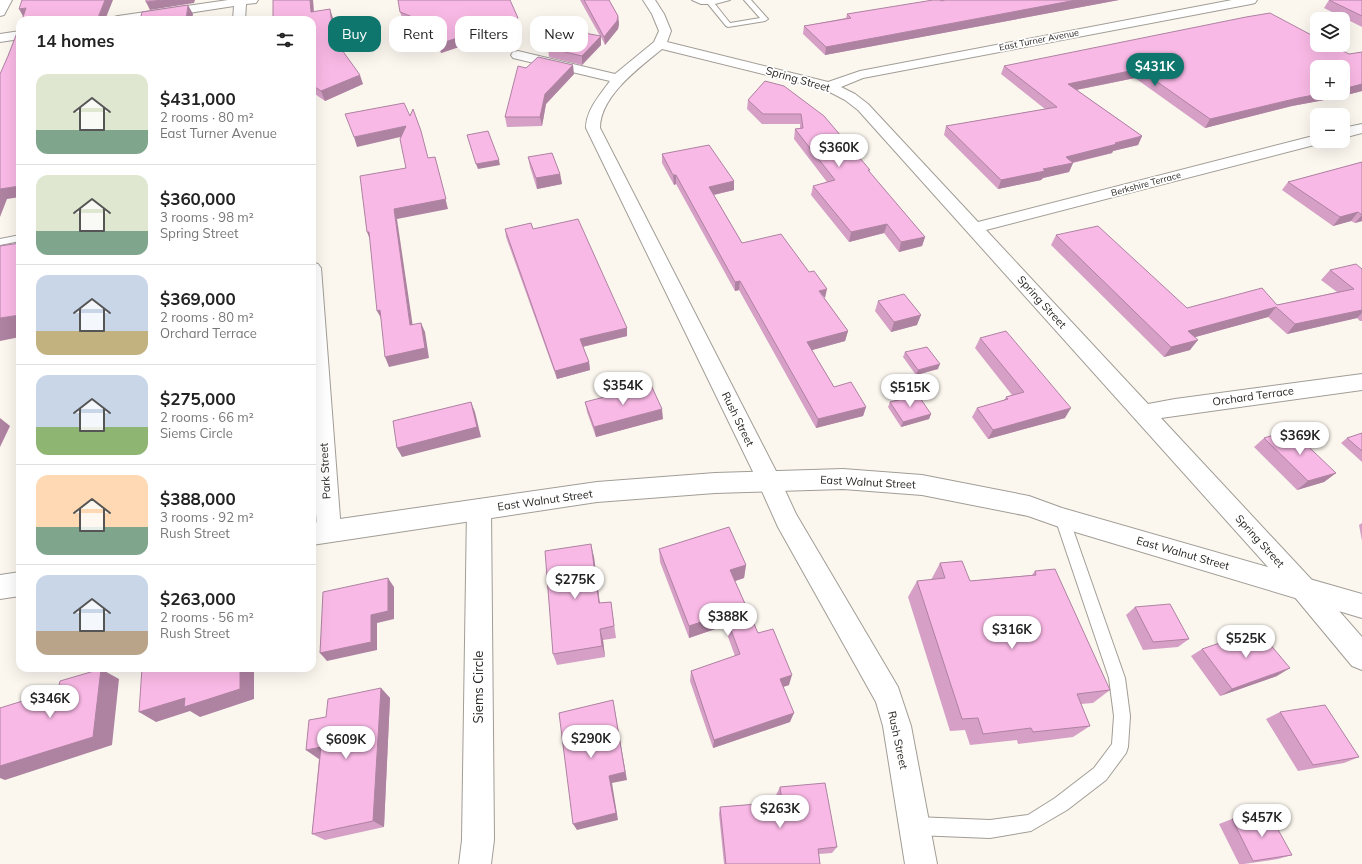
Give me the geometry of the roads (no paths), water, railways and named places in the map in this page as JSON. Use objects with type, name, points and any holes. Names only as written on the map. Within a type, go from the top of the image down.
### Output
[{"type":"street","points":[[649,0],[658,14],[665,31],[660,44]]},
{"type":"street","name":"East Turner Avenue","points":[[829,86],[860,74],[1251,0]]},
{"type":"street","points":[[0,12],[4,1]]},
{"type":"street","points":[[145,16],[246,1],[240,16]]},
{"type":"street","points":[[1176,4],[1189,11]]},
{"type":"street","points":[[0,38],[16,36]]},
{"type":"street","name":"Rush Street","points":[[660,44],[618,79],[596,112],[593,128],[769,480],[787,520],[888,697],[897,726],[913,826],[921,864]]},
{"type":"street","name":"Spring Street","points":[[660,44],[829,86],[850,97],[863,107],[1302,587],[1362,657]]},
{"type":"street","points":[[518,55],[618,79]]},
{"type":"street","points":[[1350,131],[1362,128]]},
{"type":"street","name":"Berkshire Terrace","points":[[974,228],[1310,142]]},
{"type":"street","name":"Orchard Terrace","points":[[1144,413],[1175,407],[1362,382]]},
{"type":"street","name":"Park Street","points":[[316,390],[320,533]]},
{"type":"street","name":"East Walnut Street","points":[[320,533],[598,492],[769,480],[843,479],[922,485],[1029,506],[1062,518],[1302,587],[1362,606]]},
{"type":"street","name":"Siems Circle","points":[[475,864],[478,840],[479,509]]},
{"type":"street","points":[[0,587],[16,585]]},
{"type":"lane","points":[[695,0],[703,3],[727,0]]},
{"type":"lane","points":[[710,2],[728,25],[765,19],[747,0]]},
{"type":"lane","points":[[0,242],[16,239]]},
{"type":"lane","points":[[913,826],[990,829],[1031,823],[1061,804],[1100,774],[1120,747],[1122,716],[1117,678],[1062,518]]}]
